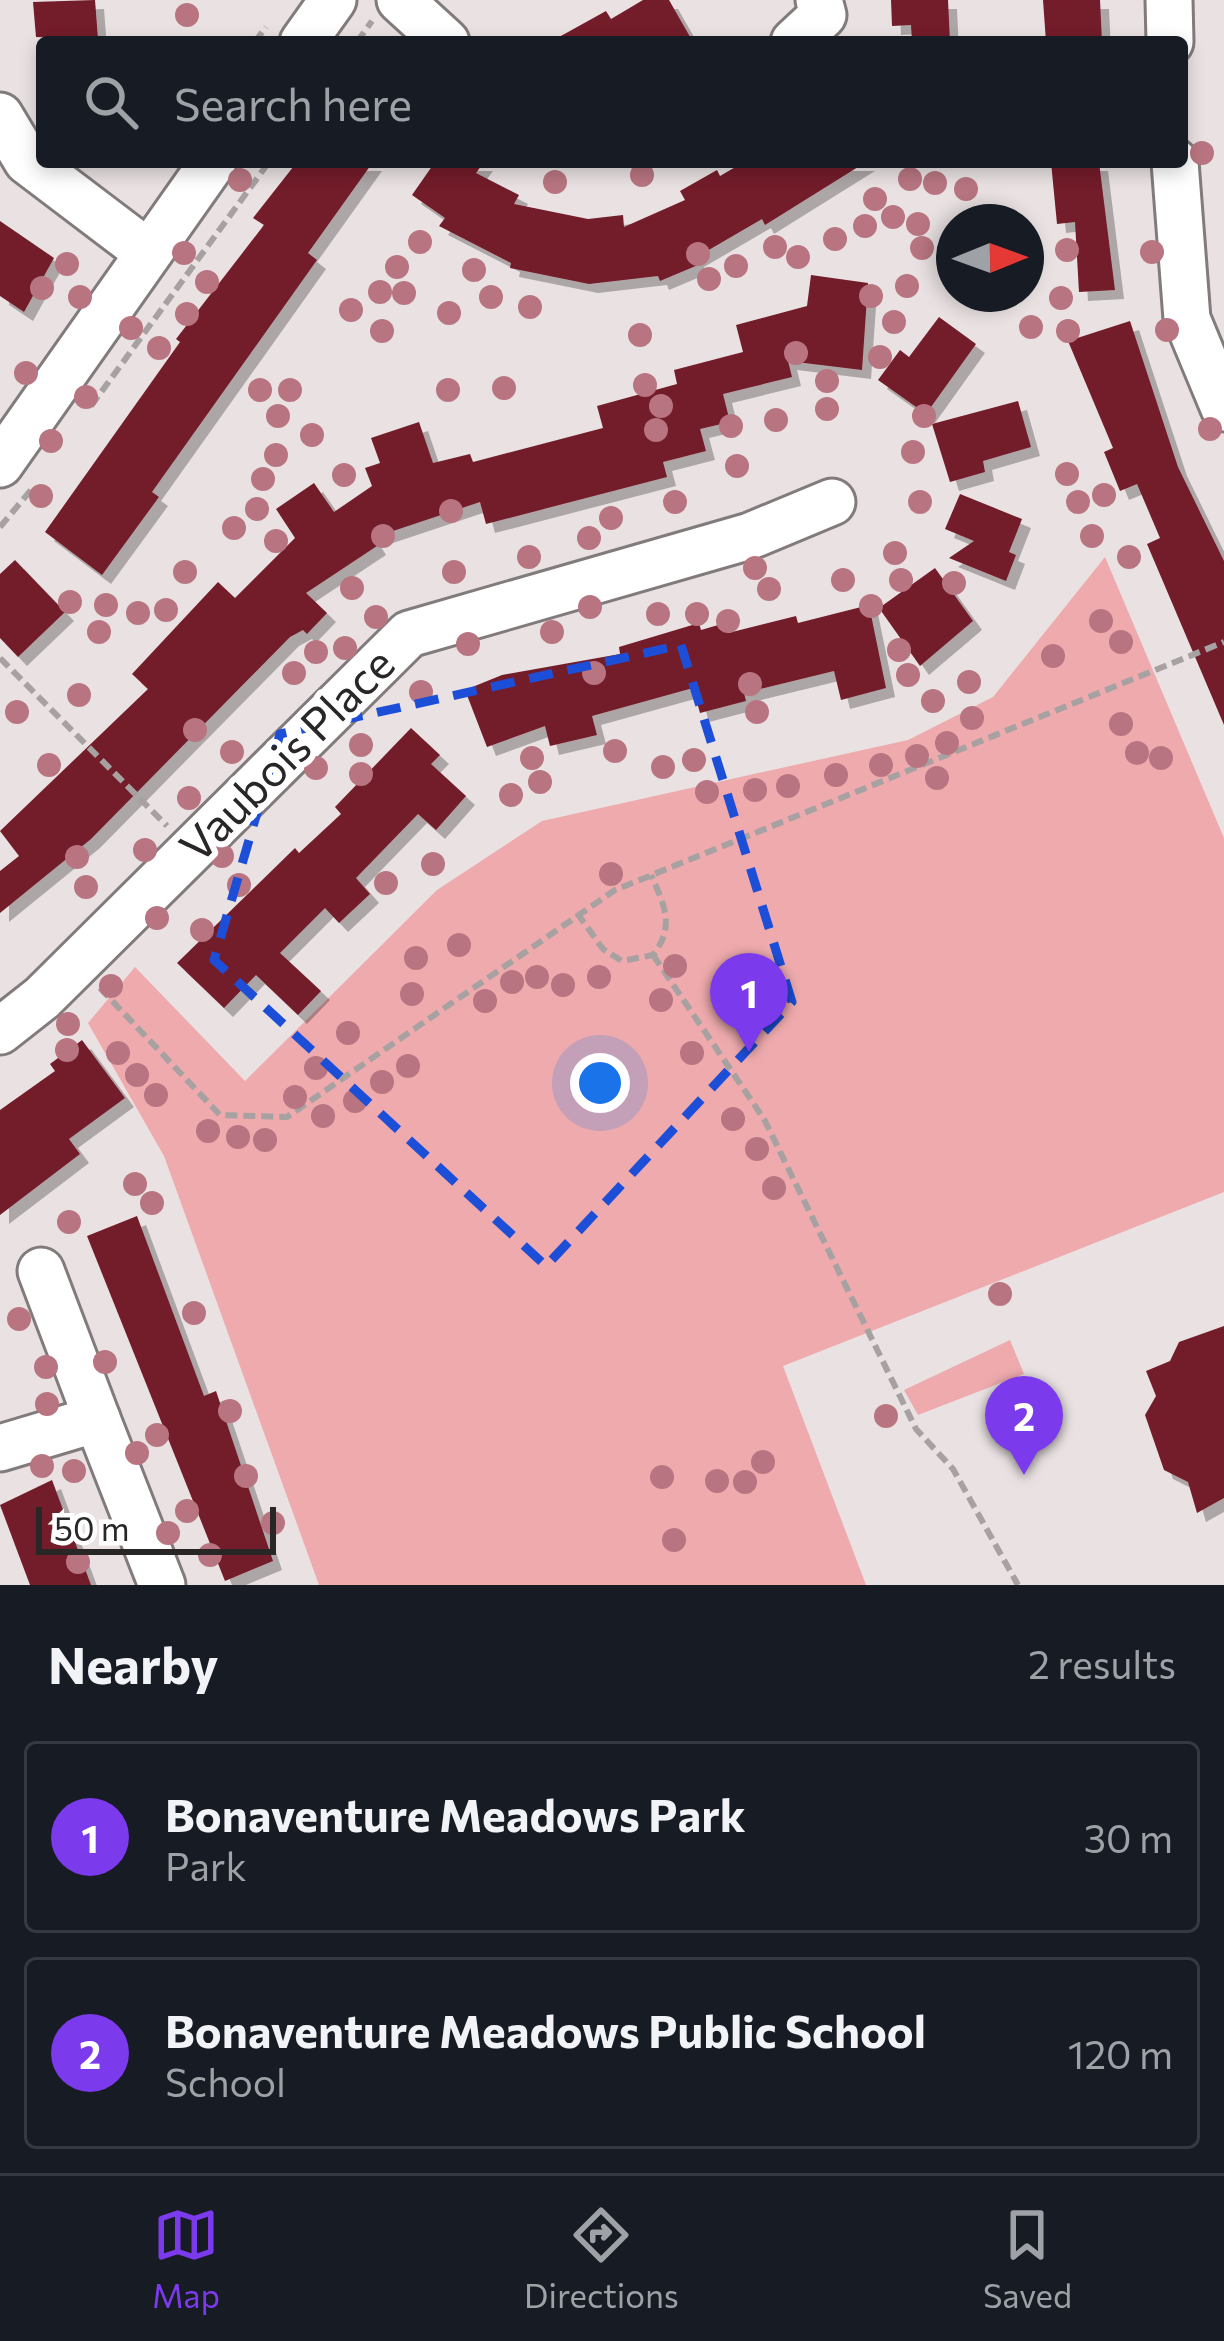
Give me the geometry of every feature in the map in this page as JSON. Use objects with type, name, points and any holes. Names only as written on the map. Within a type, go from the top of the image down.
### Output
[{"type":"street","points":[[800,36],[823,15],[820,0]]},
{"type":"street","points":[[1168,0],[1170,36]]},
{"type":"street","points":[[314,36],[369,7],[433,36]]},
{"type":"street","points":[[0,116],[36,167]]},
{"type":"street","points":[[37,168],[147,252]]},
{"type":"street","points":[[18,473],[147,252],[210,168]]},
{"type":"street","points":[[1175,168],[1187,319],[1224,408]]},
{"type":"street","name":"Vaubois Place","points":[[0,1031],[78,964],[409,634],[750,536],[832,502]]},
{"type":"street","points":[[41,1271],[162,1585]]},
{"type":"street","points":[[0,1448],[97,1419]]},
{"type":"path","points":[[359,36],[369,7]]},
{"type":"path","points":[[78,425],[265,168]]},
{"type":"path","points":[[0,527],[18,473]]},
{"type":"path","points":[[78,964],[220,1114],[287,1117],[578,913],[651,875],[1224,642]]},
{"type":"path","points":[[0,658],[175,834]]},
{"type":"path","points":[[578,913],[603,949],[622,961],[653,955],[665,939],[668,915],[651,875]]},
{"type":"path","points":[[653,955],[764,1119],[916,1429],[953,1468],[1018,1585]]},
{"type":"highlighted area","points":[[681,645],[792,1002],[546,1266],[214,960],[280,734]]},
{"type":"shaded area","points":[[1105,557],[1224,838],[1224,1192],[783,1366],[866,1585],[319,1585],[164,1156],[88,1023],[135,967],[245,1081],[437,890],[542,821],[908,740],[993,697]]},
{"type":"shaded area","points":[[1010,1340],[1024,1374],[918,1415],[904,1390]]},
{"type":"building","points":[[95,0],[98,36],[36,37],[33,2]]},
{"type":"building","points":[[643,0],[669,0],[690,36],[561,36],[606,11],[611,19]]},
{"type":"building","points":[[891,0],[948,0],[950,36],[912,36],[911,25],[892,26]]},
{"type":"building","points":[[1043,0],[1100,0],[1102,36],[1046,36]]},
{"type":"building","points":[[292,168],[369,168],[308,253],[317,260],[152,492],[159,497],[102,575],[45,532],[180,342],[176,339],[264,225],[253,218]]},
{"type":"building","points":[[431,168],[480,168],[476,173],[519,195],[514,204],[588,219],[623,215],[624,227],[685,200],[680,191],[717,170],[720,176],[734,168],[856,168],[765,225],[762,219],[695,258],[698,265],[660,281],[658,276],[589,284],[510,268],[511,263],[439,226],[445,218],[412,195]]},
{"type":"building","points":[[1052,168],[1100,168],[1115,290],[1079,292],[1075,222],[1057,224]]},
{"type":"building","points":[[0,221],[54,258],[24,312],[0,296]]},
{"type":"building","points":[[811,275],[868,283],[862,370],[788,361],[792,377],[723,394],[730,422],[700,429],[706,451],[663,462],[667,477],[486,524],[480,502],[372,538],[377,546],[306,593],[327,613],[307,634],[303,630],[290,637],[91,839],[0,913],[0,871],[19,856],[0,831],[148,689],[132,674],[218,582],[235,598],[295,538],[276,509],[314,483],[334,512],[372,486],[365,468],[380,463],[371,438],[419,422],[433,463],[470,454],[473,462],[603,428],[597,406],[677,384],[674,370],[743,352],[736,325],[807,306]]},
{"type":"building","points":[[939,317],[976,344],[926,414],[878,380],[900,350],[909,357]]},
{"type":"building","points":[[1130,321],[1178,467],[1224,561],[1224,725],[1147,544],[1160,538],[1137,484],[1120,491],[1104,452],[1113,448],[1068,341]]},
{"type":"building","points":[[1018,401],[1031,447],[983,461],[985,472],[950,482],[932,424]]},
{"type":"building","points":[[960,494],[1022,519],[1009,552],[1016,555],[1006,581],[949,558],[974,541],[945,529]]},
{"type":"building","points":[[15,560],[65,612],[18,657],[0,638],[0,574]]},
{"type":"building","points":[[935,568],[973,621],[920,666],[879,608]]},
{"type":"building","points":[[869,605],[886,688],[841,700],[834,671],[744,693],[746,701],[700,713],[693,688],[592,716],[597,735],[550,746],[545,726],[487,747],[465,690],[502,675],[620,654],[619,647],[699,623],[701,630],[725,623],[728,633],[796,616],[798,623]]},
{"type":"building","points":[[411,728],[440,755],[431,764],[466,796],[436,830],[418,814],[356,878],[370,894],[339,923],[325,908],[280,953],[321,991],[298,1015],[256,975],[224,1008],[177,963],[295,848],[299,853],[341,814],[335,807]]},
{"type":"building","points":[[82,1040],[125,1098],[69,1139],[80,1154],[0,1215],[0,1110],[55,1071],[50,1064]]},
{"type":"building","points":[[137,1216],[204,1396],[216,1391],[273,1561],[225,1581],[87,1236]]},
{"type":"building","points":[[1224,1326],[1224,1498],[1197,1513],[1188,1482],[1164,1470],[1145,1415],[1156,1396],[1146,1371],[1170,1361],[1179,1342]]},
{"type":"building","points":[[52,1480],[91,1585],[30,1585],[0,1505]]},
{"type":"place","name":"Bonaventure Meadows Park","points":[[749,1052]]},
{"type":"place","name":"Bonaventure Meadows Public School","points":[[1024,1475]]}]
